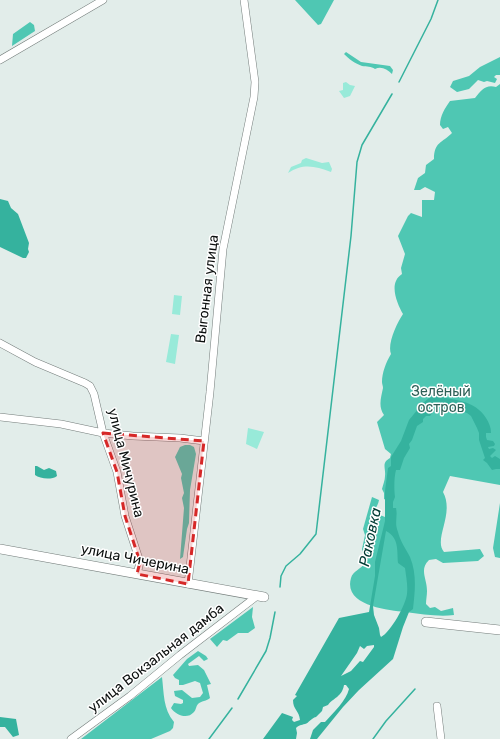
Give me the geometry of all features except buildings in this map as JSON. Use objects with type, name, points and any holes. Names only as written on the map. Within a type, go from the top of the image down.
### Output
[{"type":"main road","name":"улица Чичерина","points":[[0,549],[260,597]]},
{"type":"main road","points":[[426,622],[500,630]]},
{"type":"street","points":[[0,60],[103,0]]},
{"type":"street","name":"Выгонная улица","points":[[188,584],[223,249],[254,97],[255,82],[244,0]]},
{"type":"street","name":"улица Мичурина","points":[[0,343],[35,362],[90,386],[96,398],[104,433],[117,472],[125,516],[140,562],[137,574]]},
{"type":"street","points":[[0,417],[61,424],[104,433],[180,438],[204,442]]},
{"type":"street","name":"улица Вокзальная дамба","points":[[71,739],[130,696],[180,655],[260,597]]},
{"type":"street","points":[[437,706],[441,739]]},
{"type":"highlighted area","points":[[103,433],[204,441],[188,584],[137,574],[140,562],[125,516],[117,472]]},
{"type":"shaded area","points":[[346,82],[355,86],[350,96],[344,98],[339,91],[343,90],[343,83]]},
{"type":"shaded area","points":[[306,158],[322,163],[329,162],[332,169],[331,172],[309,166],[293,170],[288,173],[291,167],[301,163],[302,160]]},
{"type":"shaded area","points":[[0,199],[8,201],[11,208],[18,214],[29,243],[29,252],[26,258],[0,247]]},
{"type":"shaded area","points":[[174,295],[182,296],[180,315],[172,314]]},
{"type":"shaded area","points":[[171,334],[179,335],[175,364],[166,362]]},
{"type":"shaded area","points":[[435,396],[457,400],[470,404],[481,412],[491,429],[491,433],[486,433],[487,440],[493,441],[495,444],[494,446],[488,447],[489,449],[493,448],[496,450],[490,456],[492,458],[495,456],[500,459],[500,469],[492,470],[483,460],[485,458],[479,440],[479,433],[471,416],[467,413],[449,408],[447,405],[437,407],[430,416],[426,416],[423,419],[423,422],[417,426],[409,444],[410,448],[404,458],[400,470],[396,470],[395,476],[395,497],[393,508],[396,508],[397,528],[400,539],[412,563],[415,583],[413,609],[409,612],[403,627],[393,659],[359,690],[317,739],[310,739],[313,730],[321,722],[325,722],[342,702],[349,689],[346,685],[344,685],[339,695],[328,705],[323,707],[322,711],[316,717],[296,728],[296,739],[263,739],[282,713],[293,717],[292,720],[294,722],[300,720],[293,700],[297,696],[295,695],[339,618],[369,612],[375,576],[375,562],[385,521],[385,491],[388,468],[391,466],[391,457],[401,441],[409,420],[429,398]],"holes":[[[386,531],[395,541],[398,563],[405,568],[407,591],[406,599],[397,617],[389,630],[381,637],[374,615],[373,606]],[[374,645],[363,662],[360,661],[351,671],[341,676],[357,653],[360,646],[364,649],[367,646]]]},
{"type":"shaded area","points":[[248,428],[264,432],[257,449],[246,444]]},
{"type":"shaded area","points":[[35,466],[44,470],[49,468],[56,471],[57,476],[43,478],[37,476],[35,475]]},
{"type":"shaded area","points":[[0,717],[16,719],[19,735],[13,737],[5,727],[0,727]]},
{"type":"green space","points":[[295,0],[334,0],[321,24],[318,25]]},
{"type":"green space","points":[[30,22],[34,25],[35,31],[12,46],[13,34]]},
{"type":"green space","points":[[346,52],[361,62],[390,66],[393,70],[392,74],[384,68],[375,69],[359,65],[344,54]]},
{"type":"green space","points":[[500,57],[500,75],[496,75],[494,77],[497,79],[495,83],[478,80],[469,89],[457,92],[450,87],[453,81],[469,76],[480,67]]},
{"type":"green space","name":"Зелёный остров","points":[[500,84],[500,485],[450,476],[443,492],[447,509],[441,540],[441,547],[444,552],[480,549],[484,556],[478,561],[443,563],[436,559],[429,560],[424,567],[427,586],[426,604],[430,608],[435,607],[441,611],[453,608],[454,615],[430,615],[378,608],[360,601],[354,595],[350,587],[352,576],[365,563],[362,549],[365,535],[363,529],[372,497],[379,500],[373,516],[370,518],[370,523],[373,524],[376,518],[380,515],[385,517],[386,500],[384,499],[382,489],[385,478],[385,464],[390,458],[391,454],[385,449],[377,422],[384,415],[381,405],[383,388],[382,379],[386,364],[391,354],[391,339],[403,314],[396,299],[395,293],[395,282],[402,274],[401,268],[405,254],[398,236],[411,213],[422,217],[422,200],[434,200],[435,192],[425,187],[420,190],[414,190],[418,178],[425,173],[426,165],[434,159],[435,149],[439,143],[452,133],[448,127],[443,129],[440,125],[442,115],[450,101],[475,98],[484,88],[489,86],[496,87]]},
{"type":"green space","points":[[185,445],[194,447],[196,454],[190,490],[189,523],[183,557],[180,559],[184,508],[182,498],[184,493],[181,478],[182,474],[175,457],[180,447]]},
{"type":"green space","points":[[500,503],[500,558],[495,557],[493,548]]},
{"type":"green space","points":[[253,607],[252,617],[255,628],[248,633],[238,633],[227,641],[223,640],[217,647],[210,639]]},
{"type":"green space","points":[[198,651],[208,659],[204,661],[199,656],[188,664],[189,666],[198,665],[204,670],[211,684],[207,685],[210,698],[198,704],[195,711],[188,716],[182,716],[171,708],[174,703],[183,703],[183,700],[175,696],[174,691],[182,690],[192,698],[200,697],[203,693],[200,683],[195,681],[179,685],[179,680],[173,675],[187,659]]},
{"type":"green space","points":[[162,677],[166,706],[170,717],[174,722],[173,728],[170,731],[151,739],[81,739]]},
{"type":"waterway","points":[[399,82],[431,19],[438,0]]},
{"type":"waterway","points":[[280,587],[281,576],[286,566],[300,554],[316,534],[351,236],[357,162],[362,145],[392,94]]},
{"type":"waterway","points":[[238,699],[266,651],[275,612]]},
{"type":"waterway","points":[[373,739],[386,721],[415,689]]},
{"type":"waterway","points":[[209,739],[232,708]]},
{"type":"water label","name":"Раковка","points":[[370,537]]}]
